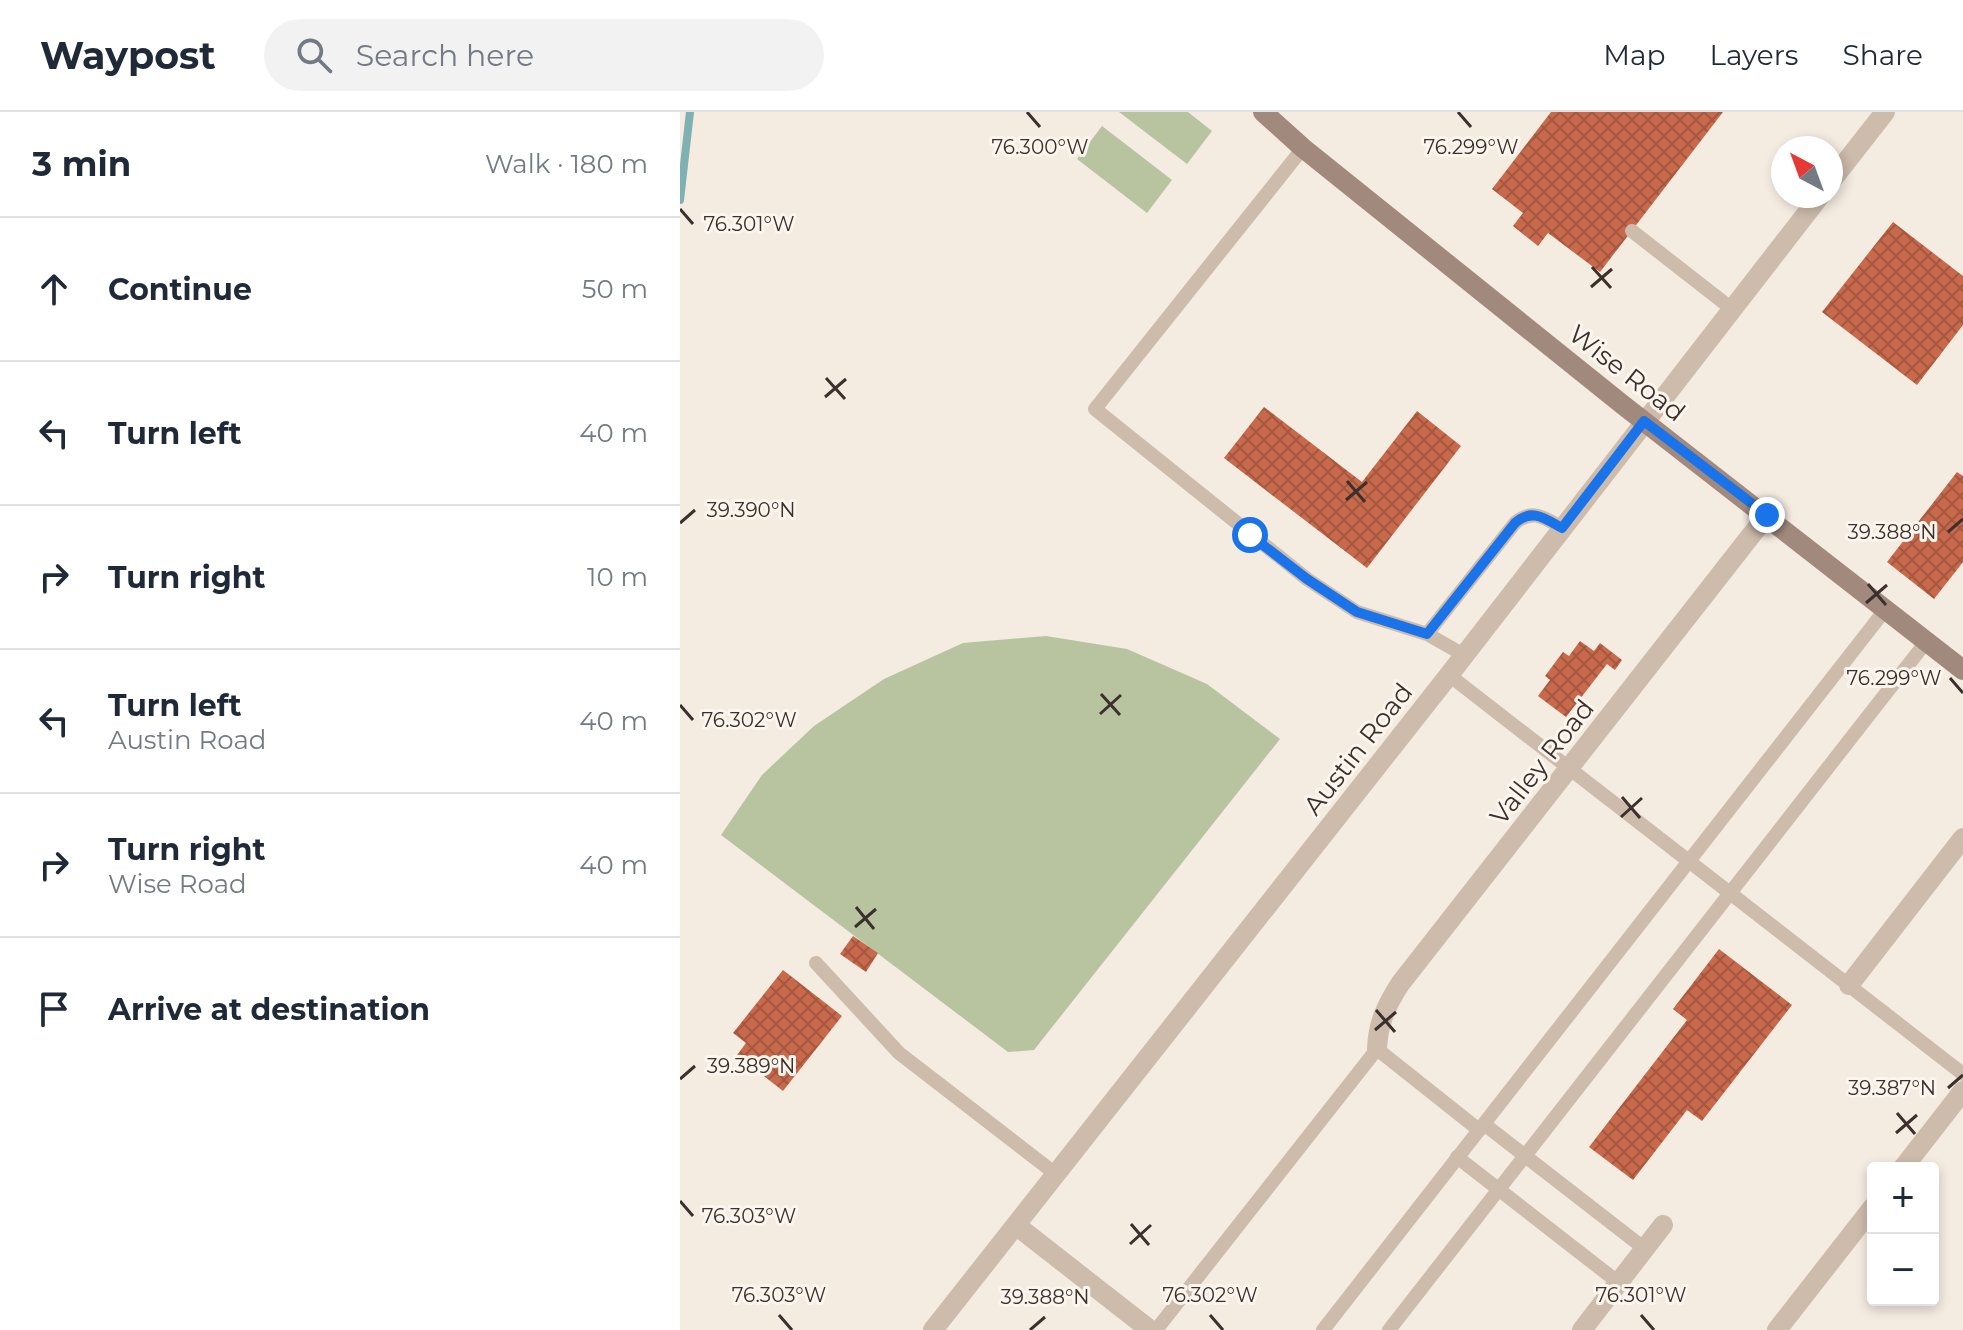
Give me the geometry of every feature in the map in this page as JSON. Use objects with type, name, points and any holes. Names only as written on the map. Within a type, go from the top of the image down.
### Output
[{"type":"street","name":"Wise Road","points":[[1263,112],[1303,148],[1644,421],[1963,670]]},
{"type":"street","points":[[1843,166],[1885,112]]},
{"type":"street","name":"Austin Road","points":[[933,1330],[1449,675],[1811,208]]},
{"type":"street","name":"Valley Road","points":[[1377,1049],[1378,1026],[1400,984],[1767,515]]},
{"type":"street","points":[[1849,985],[1963,838]]},
{"type":"street","points":[[1908,1162],[1963,1091]]},
{"type":"street","points":[[1777,1330],[1867,1215]]},
{"type":"street","points":[[1582,1330],[1663,1225]]},
{"type":"street","points":[[1017,1226],[1153,1330]]},
{"type":"lane","points":[[1303,148],[1095,409],[1307,579],[1357,612],[1427,634],[1464,655]]},
{"type":"lane","points":[[1632,231],[1732,309]]},
{"type":"lane","points":[[1427,634],[1523,516],[1538,514],[1562,528]]},
{"type":"lane","points":[[1323,1330],[1885,610]]},
{"type":"lane","points":[[1389,1330],[1926,642]]},
{"type":"lane","points":[[1449,675],[1963,1074]]},
{"type":"lane","points":[[816,963],[899,1053],[1057,1175]]},
{"type":"lane","points":[[1153,1330],[1377,1049],[1525,1156],[1645,1249]]},
{"type":"lane","points":[[1457,1157],[1619,1283]]},
{"type":"green space","points":[[1119,112],[1188,112],[1212,131],[1187,164]]},
{"type":"green space","points":[[1102,126],[1172,180],[1147,213],[1077,159]]},
{"type":"green space","points":[[1046,636],[1127,649],[1207,684],[1280,739],[1034,1050],[1008,1052],[721,835],[762,775],[814,726],[884,679],[963,643]]},
{"type":"building","points":[[1551,112],[1723,112],[1600,272],[1548,233],[1538,246],[1513,226],[1523,213],[1492,189]]},
{"type":"building","points":[[1893,222],[1963,276],[1963,325],[1917,385],[1822,312]]},
{"type":"building","points":[[1264,407],[1362,482],[1417,411],[1461,446],[1367,568],[1224,458]]},
{"type":"building","points":[[1957,472],[1963,476],[1963,562],[1934,599],[1887,562]]},
{"type":"building","points":[[1580,641],[1594,651],[1600,643],[1622,660],[1615,670],[1607,664],[1566,717],[1538,696],[1550,680],[1545,676],[1563,652],[1569,656]]},
{"type":"building","points":[[853,936],[878,953],[866,972],[840,954]]},
{"type":"building","points":[[1719,949],[1792,1005],[1702,1121],[1687,1110],[1633,1180],[1589,1147],[1687,1020],[1673,1009]]},
{"type":"building","points":[[783,970],[842,1016],[783,1091],[737,1055],[746,1043],[733,1033]]},
{"type":"waterway","points":[[680,200],[690,112]]},
{"type":"route","points":[[1250,535],[1307,579],[1357,612],[1427,634],[1523,516],[1538,514],[1562,528],[1644,421],[1767,515]]}]
